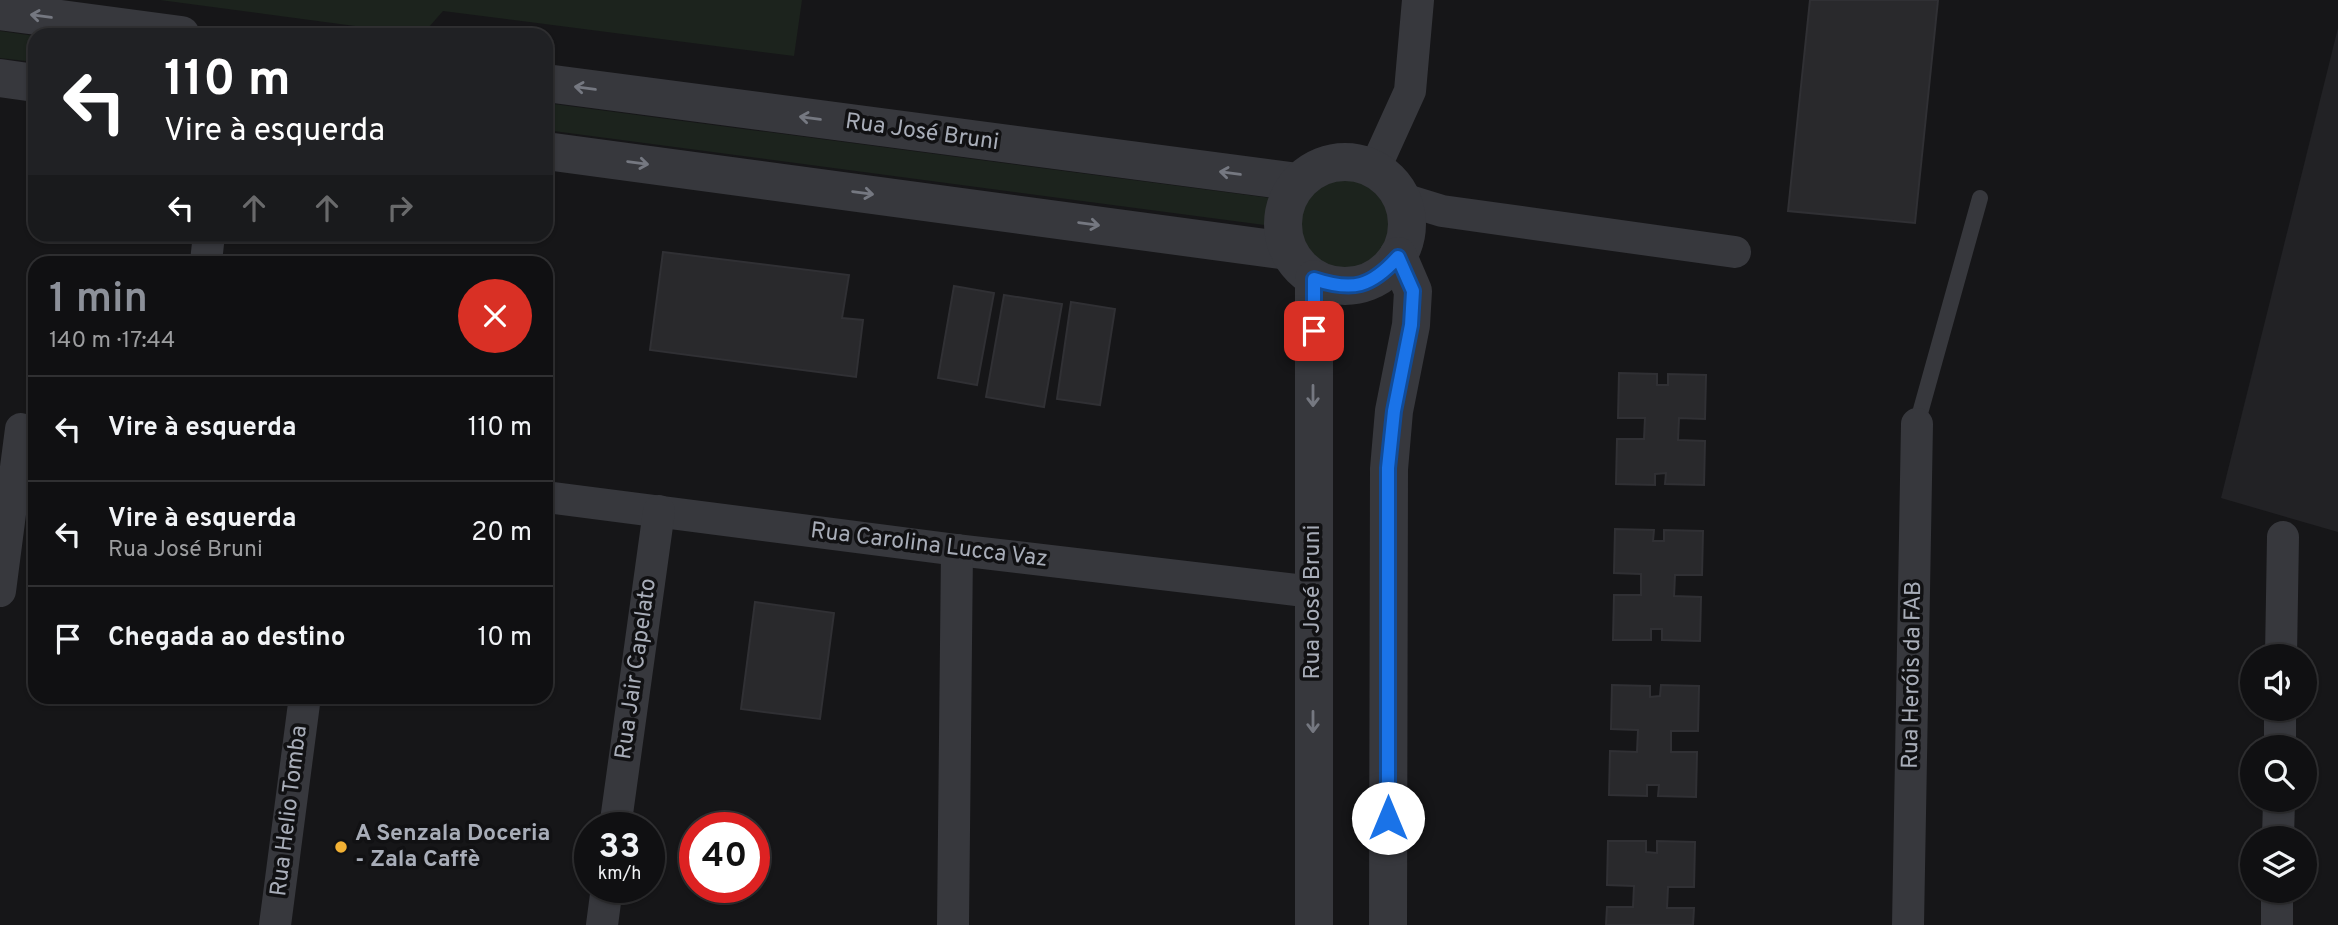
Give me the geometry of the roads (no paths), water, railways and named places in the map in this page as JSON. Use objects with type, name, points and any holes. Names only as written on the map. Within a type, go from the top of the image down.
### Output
[{"type":"street","points":[[1375,168],[1410,91],[1418,0]]},
{"type":"street","points":[[0,11],[128,28]]},
{"type":"street","points":[[0,78],[28,82]]},
{"type":"street","name":"Rua José Bruni","points":[[553,84],[1298,182]]},
{"type":"street","points":[[553,152],[1288,251]]},
{"type":"street","points":[[1334,162],[1355,162],[1375,168],[1391,182],[1403,199],[1407,218],[1406,239],[1398,257],[1382,275],[1360,285],[1336,287],[1314,279],[1299,267],[1288,251],[1283,233],[1283,215],[1288,197],[1298,182],[1314,169],[1334,162]]},
{"type":"street","points":[[1403,199],[1442,211],[1735,252]]},
{"type":"street","points":[[1388,925],[1388,468],[1394,411],[1411,325],[1413,291],[1398,257]]},
{"type":"street","name":"Rua José Bruni","points":[[1314,279],[1314,925]]},
{"type":"street","name":"Rua Heróis da FAB","points":[[1908,925],[1917,425]]},
{"type":"street","points":[[0,591],[19,429]]},
{"type":"street","name":"Rua Carolina Lucca Vaz","points":[[553,497],[957,550],[1313,592]]},
{"type":"street","name":"Rua Jair Capelato","points":[[617,812],[659,511]]},
{"type":"street","points":[[2281,644],[2283,537]]},
{"type":"street","points":[[953,925],[957,550]]},
{"type":"street","name":"Rua Helio Tomba","points":[[275,925],[304,704]]},
{"type":"street","points":[[602,925],[605,903]]},
{"type":"street","points":[[2277,903],[2277,925]]},
{"type":"lane","points":[[1917,425],[1980,198]]},
{"type":"place","name":"A Senzala Doceria - Zala Caffè","points":[[341,847]]}]
